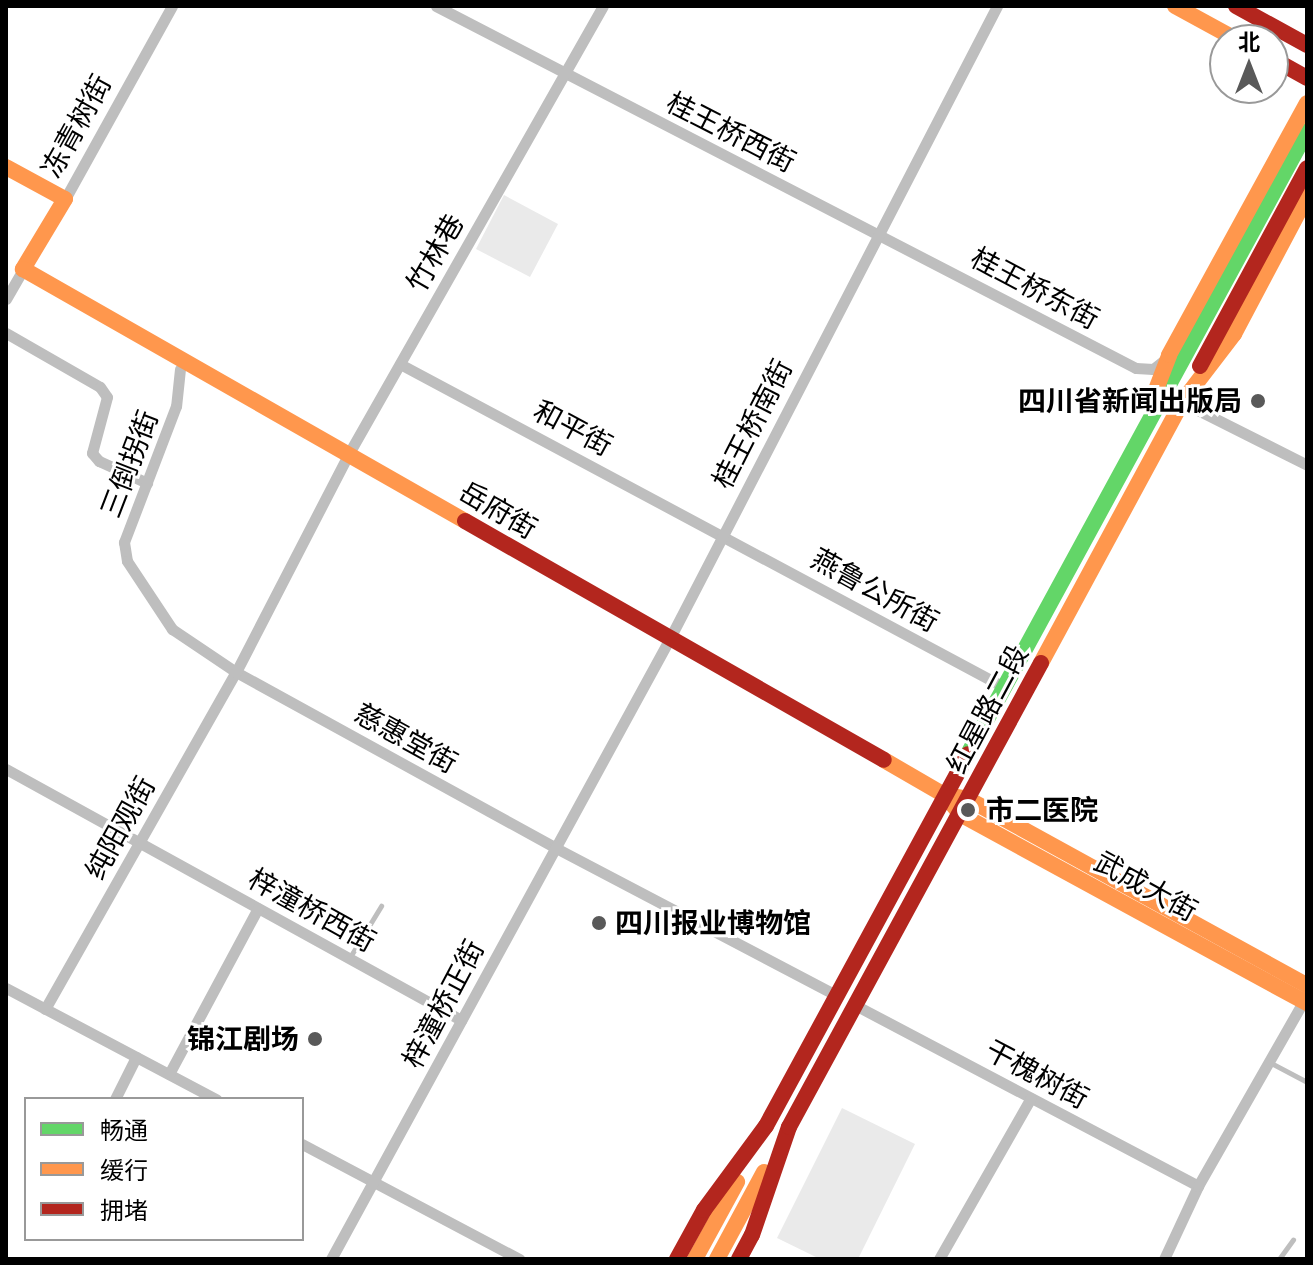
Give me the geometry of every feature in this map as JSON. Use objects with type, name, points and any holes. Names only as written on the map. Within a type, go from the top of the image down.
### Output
[{"type":"main road","points":[[1175,6],[1209,25]]},
{"type":"main road","points":[[1236,6],[1307,45]]},
{"type":"main road","points":[[1289,68],[1307,78]]},
{"type":"main road","name":"红星路二段","points":[[1129,455],[1169,355],[1307,103]]},
{"type":"main road","points":[[1182,402],[1203,341],[1307,131]]},
{"type":"main road","points":[[6,167],[65,199]]},
{"type":"main road","points":[[1203,341],[1307,168]]},
{"type":"main road","name":"红星路二段","points":[[739,1259],[752,1235],[789,1127],[1182,402],[1234,334],[1307,196]]},
{"type":"main road","name":"冻青树街","points":[[23,269],[65,199]]},
{"type":"main road","name":"岳府街","points":[[23,269],[946,796]]},
{"type":"main road","name":"红星路二段","points":[[677,1259],[704,1210],[766,1126],[1129,455],[1168,385],[1203,341]]},
{"type":"main road","name":"武成大街","points":[[946,796],[1306,996]]},
{"type":"main road","points":[[695,1259],[766,1126]]},
{"type":"main road","points":[[717,1259],[789,1127]]},
{"type":"street","name":"冻青树街","points":[[65,199],[172,6]]},
{"type":"street","name":"桂王桥西街","points":[[436,6],[564,75],[877,232]]},
{"type":"street","name":"竹林巷","points":[[348,455],[603,6]]},
{"type":"street","name":"桂王桥南街","points":[[670,638],[877,232],[997,6]]},
{"type":"street","name":"桂王桥东街","points":[[877,232],[1136,368],[1153,369],[1169,355]]},
{"type":"street","points":[[6,299],[23,269]]},
{"type":"street","points":[[6,333],[100,387],[107,397],[92,453],[99,461],[147,483]]},
{"type":"street","name":"和平街","points":[[400,364],[723,535]]},
{"type":"street","name":"三倒拐街","points":[[180,369],[176,406],[124,542],[127,561],[172,629],[236,672]]},
{"type":"street","points":[[1182,402],[1307,465]]},
{"type":"street","name":"纯阳观街","points":[[45,1009],[236,672],[348,455]]},
{"type":"street","name":"燕鲁公所街","points":[[723,535],[1004,687]]},
{"type":"street","name":"梓潼桥正街","points":[[331,1259],[670,638]]},
{"type":"street","name":"慈惠堂街","points":[[236,672],[554,847],[836,995]]},
{"type":"street","name":"梓潼桥西街","points":[[6,769],[461,1020]]},
{"type":"street","points":[[169,1074],[258,908]]},
{"type":"street","points":[[6,988],[212,1097]]},
{"type":"street","points":[[1164,1259],[1198,1186],[1306,996]]},
{"type":"street","name":"干槐树街","points":[[855,1005],[1198,1186]]},
{"type":"street","points":[[116,1097],[136,1057]]},
{"type":"street","points":[[939,1259],[1031,1098]]},
{"type":"street","points":[[304,1145],[519,1259]]},
{"type":"lane","points":[[350,958],[381,906]]},
{"type":"lane","points":[[1269,1061],[1307,1082]]},
{"type":"lane","points":[[1279,1259],[1293,1240]]},
{"type":"shaded area","points":[[504,195],[558,224],[530,277],[476,249]]},
{"type":"shaded area","points":[[842,1108],[915,1144],[858,1259],[820,1259],[777,1238]]},
{"type":"traffic: fast","points":[[968,754],[1307,131]]},
{"type":"traffic: slow","points":[[1175,6],[1209,25]]},
{"type":"traffic: slow","points":[[1157,387],[1169,355],[1307,103]]},
{"type":"traffic: slow","points":[[6,167],[65,199],[23,269],[465,521]]},
{"type":"traffic: slow","points":[[1041,663],[1182,402],[1234,334],[1307,196]]},
{"type":"traffic: slow","points":[[884,760],[946,796],[960,814],[1307,1003]]},
{"type":"traffic: slow","points":[[957,797],[968,799],[1307,985]]},
{"type":"traffic: slow","points":[[717,1259],[764,1172]]},
{"type":"traffic: slow","points":[[695,1259],[737,1182]]},
{"type":"traffic: jam","points":[[1236,6],[1307,45]]},
{"type":"traffic: jam","points":[[1289,68],[1307,78]]},
{"type":"traffic: jam","points":[[1200,366],[1307,168]]},
{"type":"traffic: jam","points":[[465,521],[884,760]]},
{"type":"traffic: jam","points":[[739,1259],[752,1235],[789,1127],[1041,663]]},
{"type":"traffic: jam","points":[[677,1259],[704,1210],[766,1126],[968,754]]},
{"type":"place","name":"四川省新闻出版局","points":[[1258,401]]},
{"type":"place","name":"市二医院","points":[[968,810]]},
{"type":"place","name":"四川报业博物馆","points":[[599,923]]},
{"type":"place","name":"锦江剧场","points":[[315,1039]]}]
